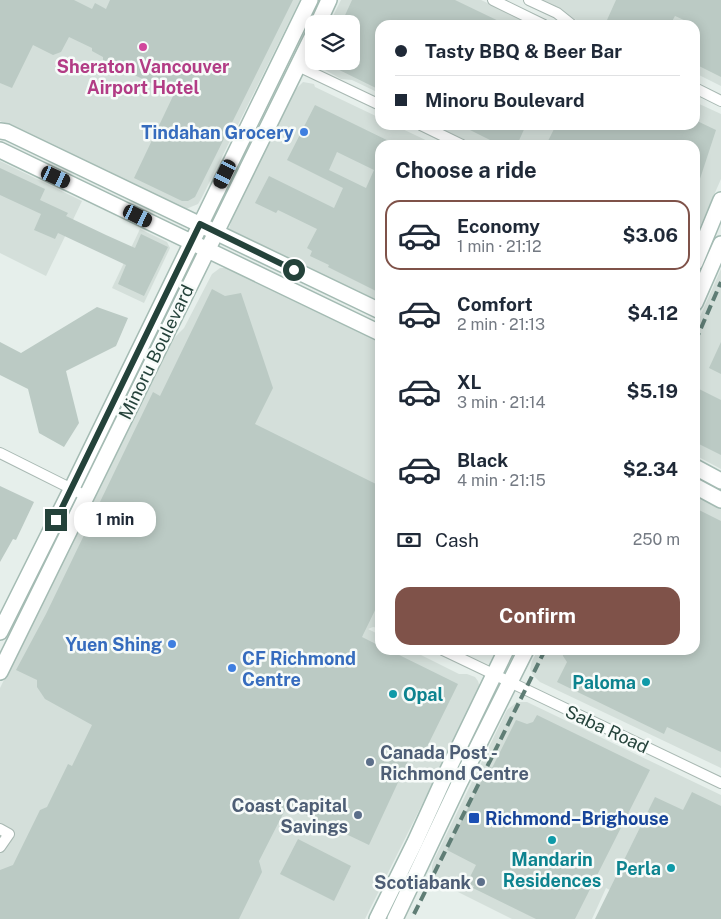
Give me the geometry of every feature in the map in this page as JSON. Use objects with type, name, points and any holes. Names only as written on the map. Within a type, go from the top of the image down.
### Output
[{"type":"main road","name":"Minoru Boulevard","points":[[0,632],[310,0]]},
{"type":"main road","points":[[322,15],[329,0]]},
{"type":"main road","name":"Minoru Boulevard","points":[[0,672],[305,52]]},
{"type":"main road","points":[[4,131],[375,310]]},
{"type":"main road","points":[[0,150],[375,331]]},
{"type":"main road","points":[[700,250],[721,200]]},
{"type":"main road","points":[[700,292],[721,244]]},
{"type":"main road","points":[[700,470],[721,481]]},
{"type":"main road","points":[[700,489],[721,500]]},
{"type":"main road","points":[[377,919],[504,655]]},
{"type":"main road","points":[[395,919],[450,802],[524,655]]},
{"type":"street","points":[[492,0],[534,20]]},
{"type":"street","points":[[528,0],[556,13],[565,20]]},
{"type":"street","points":[[298,66],[375,103]]},
{"type":"street","points":[[700,90],[721,101]]},
{"type":"street","points":[[431,130],[452,140]]},
{"type":"street","points":[[0,453],[86,496]]},
{"type":"street","name":"Saba Road","points":[[454,655],[721,782]]},
{"type":"street","points":[[0,847],[5,831]]},
{"type":"shaded area","points":[[0,0],[300,0],[201,199],[198,204],[186,209],[0,121]]},
{"type":"shaded area","points":[[341,0],[481,0],[523,20],[375,20],[375,91],[352,80],[341,79],[325,70],[360,70],[360,15],[334,15]]},
{"type":"shaded area","points":[[535,0],[721,0],[721,86],[700,76],[700,20],[577,20]]},
{"type":"shaded area","points":[[303,82],[314,84],[315,87],[375,116],[375,130],[404,130],[426,140],[375,140],[375,300],[229,229],[232,218],[296,89]]},
{"type":"shaded area","points":[[700,104],[721,114],[721,179],[700,227],[700,140],[466,140],[444,130],[700,130]]},
{"type":"shaded area","points":[[0,161],[82,201],[46,276],[0,253]]},
{"type":"shaded area","points":[[140,229],[167,242],[170,248],[144,303],[112,288]]},
{"type":"shaded area","name":"CF Richmond Centre","points":[[220,268],[232,268],[375,338],[375,627],[368,629],[375,632],[375,655],[421,655],[459,674],[475,677],[480,688],[365,919],[0,919],[0,688],[83,519],[87,516],[104,477],[173,339],[184,328],[212,274]]},
{"type":"shaded area","points":[[721,269],[721,469],[700,458],[700,317]]},
{"type":"shaded area","points":[[700,496],[721,506],[721,768],[540,682],[530,669],[535,655],[700,655]]},
{"type":"shaded area","points":[[517,702],[527,702],[721,795],[721,919],[668,919],[606,888],[592,919],[512,919],[438,882],[432,873],[434,860],[507,710]]},
{"type":"building","points":[[0,0],[74,0],[92,9],[95,3],[106,9],[110,0],[293,0],[195,197],[188,201],[182,201],[134,178],[174,94],[103,60],[103,57],[92,51],[92,48],[69,37],[61,52],[53,55],[33,45],[12,88],[0,83]]},
{"type":"building","points":[[352,0],[455,0],[497,20],[375,20],[375,88],[339,70],[360,70],[360,15],[345,15]]},
{"type":"building","points":[[616,0],[721,0],[721,77],[700,66],[700,20],[684,20],[675,16],[673,20],[607,20]]},
{"type":"building","points":[[315,105],[387,140],[375,140],[375,290],[310,256],[312,251],[307,248],[317,229],[278,210],[276,213],[255,203],[269,176],[334,208],[343,188],[287,160]],"holes":[[[337,152],[374,170],[366,188],[329,170]]]},
{"type":"building","points":[[700,122],[716,130],[700,179],[700,140],[548,140],[554,130],[700,130]]},
{"type":"building","points":[[470,130],[524,130],[519,140],[490,140]]},
{"type":"building","points":[[0,168],[45,189],[40,200],[68,213],[66,216],[106,235],[135,248],[141,234],[168,247],[144,296],[118,284],[126,265],[58,233],[55,239],[34,230],[41,214],[0,195]]},
{"type":"building","name":"CF Richmond Centre","points":[[212,289],[225,296],[241,293],[273,388],[255,424],[375,484],[375,610],[362,637],[375,644],[375,655],[399,655],[458,684],[424,753],[414,748],[369,845],[287,806],[259,861],[262,872],[239,919],[0,919],[0,870],[13,865],[40,810],[47,807],[68,764],[72,766],[92,725],[45,699],[37,687],[37,680],[16,670],[46,614],[153,392],[160,396]]},
{"type":"building","points":[[97,307],[128,318],[116,346],[66,371],[79,423],[64,447],[39,433],[28,389],[0,375],[0,342],[21,353]]},
{"type":"building","points":[[721,342],[721,374],[709,368]]},
{"type":"building","points":[[700,390],[721,400],[721,455],[700,444]]},
{"type":"building","points":[[0,486],[34,502],[16,540],[13,539],[0,562]]},
{"type":"building","points":[[700,510],[721,521],[721,752],[667,727],[664,734],[557,682],[567,662],[563,656],[700,655]]},
{"type":"building","points":[[537,715],[650,770],[575,919],[536,919],[473,888],[474,886],[467,883],[476,865],[447,850],[489,766],[492,768],[516,720],[527,724],[533,722]]},
{"type":"building","name":"Perla","points":[[692,792],[721,806],[721,919],[595,919],[655,797],[683,810]]},
{"type":"building","points":[[298,839],[351,866],[334,901],[280,874]]},
{"type":"railway","points":[[700,330],[721,282]]},
{"type":"railway","points":[[414,914],[543,655]]},
{"type":"place","name":"Sheraton Vancouver Airport Hotel","points":[[143,47]]},
{"type":"place","name":"Tindahan Grocery","points":[[304,132]]},
{"type":"place","name":"Yuen Shing","points":[[172,644]]},
{"type":"place","name":"CF Richmond Centre","points":[[232,668]]},
{"type":"place","name":"Paloma","points":[[646,682]]},
{"type":"place","name":"Opal","points":[[393,694]]},
{"type":"place","name":"Canada Post - Richmond Centre","points":[[370,762]]},
{"type":"place","name":"Coast Capital Savings","points":[[358,815]]},
{"type":"place","name":"Richmond–Brighouse","points":[[474,818]]},
{"type":"place","name":"Mandarin Residences","points":[[552,840]]},
{"type":"place","name":"Perla","points":[[671,868]]},
{"type":"place","name":"Scotiabank","points":[[481,882]]},
{"type":"route","points":[[56,520],[200,224],[294,270]]}]
